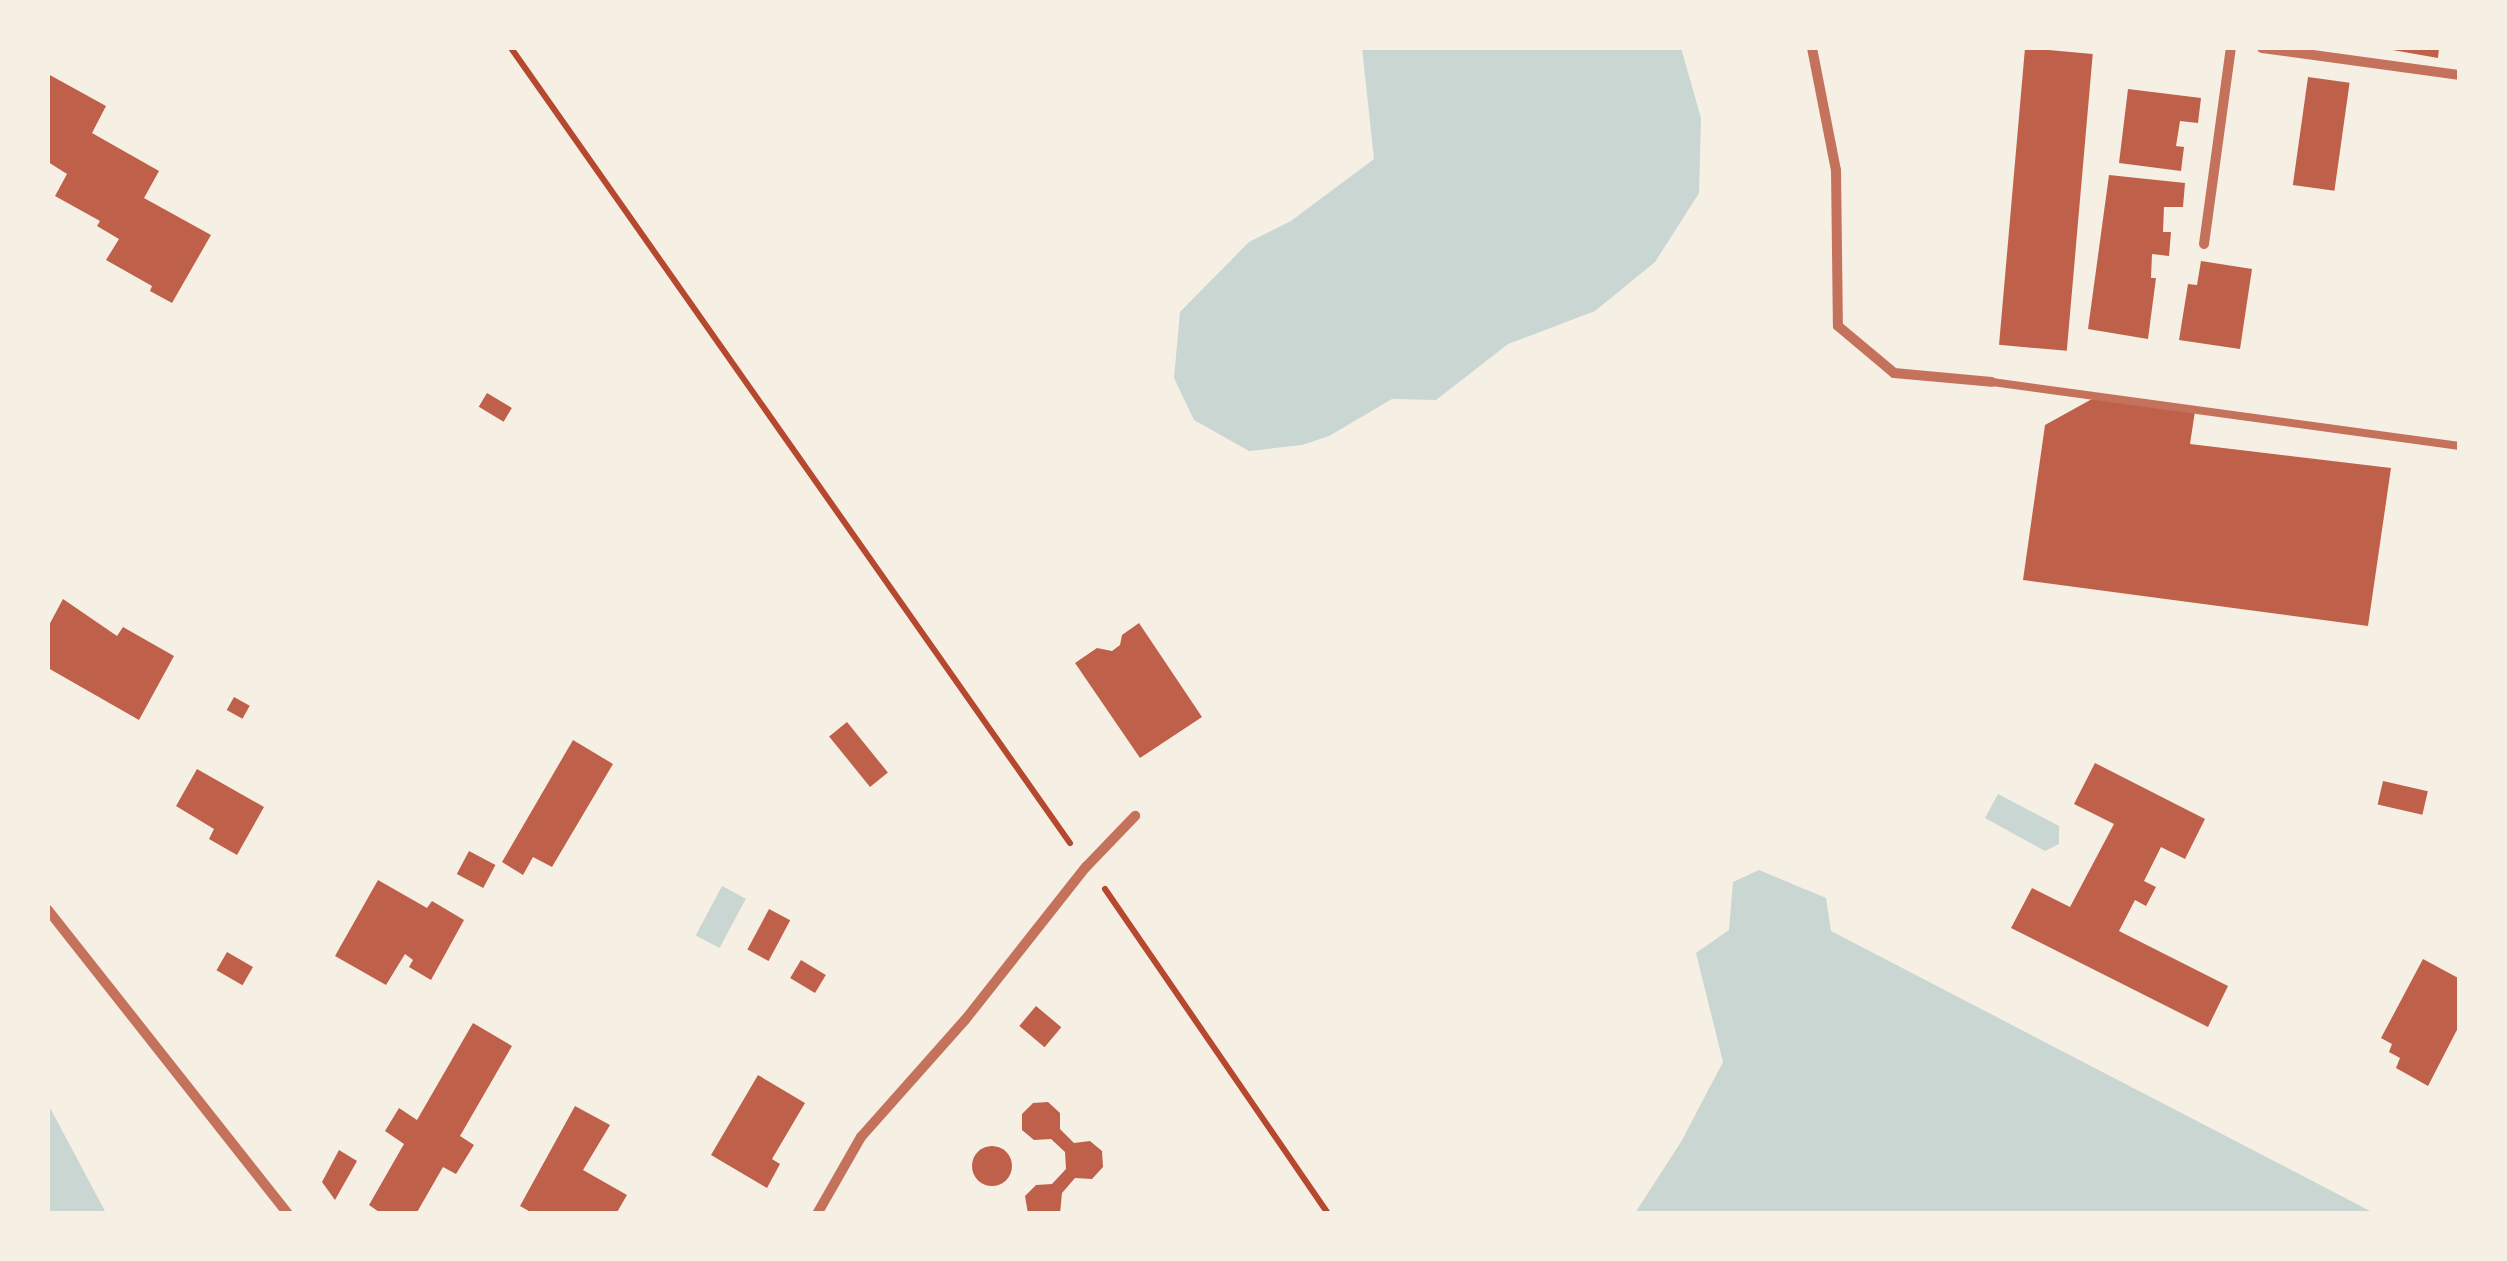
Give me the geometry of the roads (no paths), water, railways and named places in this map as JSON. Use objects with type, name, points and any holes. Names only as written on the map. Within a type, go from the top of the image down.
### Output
[{"type":"street","points":[[1812,48],[1836,170],[1838,326],[1894,373],[1992,382]]},
{"type":"street","points":[[2204,244],[2231,48]]},
{"type":"street","points":[[2262,48],[2460,75]]},
{"type":"street","points":[[817,1214],[861,1137],[965,1020],[1086,867],[1135,816]]},
{"type":"street","points":[[48,910],[288,1214]]},
{"type":"lane","points":[[1992,382],[2460,446]]}]
